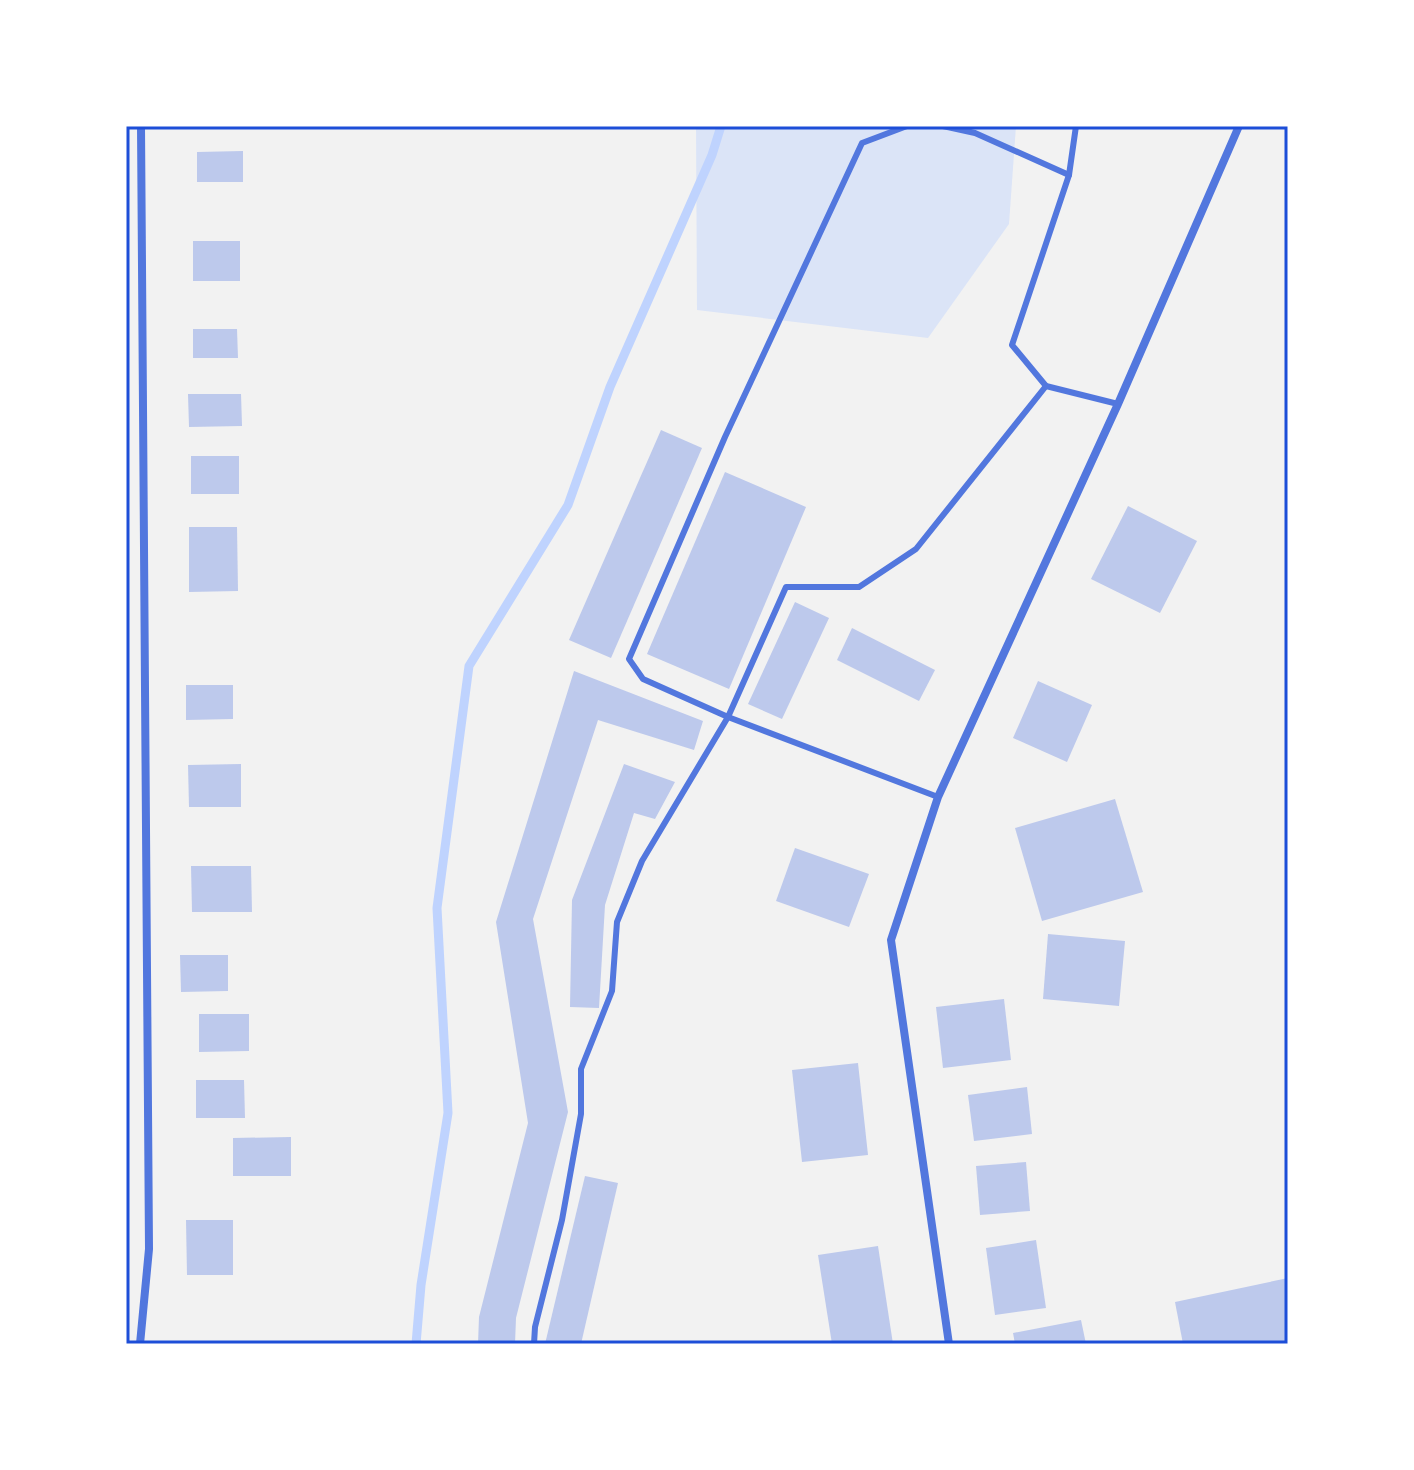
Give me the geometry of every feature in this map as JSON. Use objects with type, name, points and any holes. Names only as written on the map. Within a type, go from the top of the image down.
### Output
[{"type":"street","points":[[140,1344],[149,1249],[141,126]]},
{"type":"street","points":[[949,1344],[891,940],[938,797],[1118,404],[1239,126]]},
{"type":"lane","points":[[907,126],[862,143],[725,437],[629,659],[643,679],[728,717],[938,797]]},
{"type":"lane","points":[[943,126],[975,133],[1069,175]]},
{"type":"lane","points":[[1076,126],[1069,175],[1012,345],[1046,386],[1118,404]]},
{"type":"lane","points":[[534,1344],[535,1327],[562,1220],[581,1114],[581,1069],[612,991],[617,922],[642,861],[728,717],[786,587],[859,587],[916,549],[1046,386]]},
{"type":"shaded area","points":[[696,126],[1016,126],[1009,224],[928,338],[697,310]]},
{"type":"building","points":[[243,151],[243,182],[197,182],[197,152]]},
{"type":"building","points":[[193,241],[240,241],[240,281],[193,281]]},
{"type":"building","points":[[193,329],[237,329],[238,358],[193,358]]},
{"type":"building","points":[[188,394],[241,394],[242,426],[189,427]]},
{"type":"building","points":[[661,430],[702,448],[611,658],[569,640]]},
{"type":"building","points":[[191,456],[239,456],[239,494],[191,494]]},
{"type":"building","points":[[725,472],[806,507],[729,689],[647,654]]},
{"type":"building","points":[[1128,506],[1197,541],[1160,613],[1091,579]]},
{"type":"building","points":[[189,527],[237,527],[238,591],[189,592]]},
{"type":"building","points":[[795,602],[829,618],[782,719],[748,704]]},
{"type":"building","points":[[852,628],[935,670],[919,701],[837,660]]},
{"type":"building","points":[[574,671],[703,721],[694,750],[598,720],[533,919],[568,1112],[516,1318],[515,1344],[478,1344],[479,1317],[528,1123],[496,922]]},
{"type":"building","points":[[1038,681],[1092,705],[1067,762],[1013,738]]},
{"type":"building","points":[[186,685],[233,685],[233,719],[186,720]]},
{"type":"building","points":[[241,764],[241,807],[189,807],[188,765]]},
{"type":"building","points":[[624,764],[675,782],[655,819],[634,813],[605,905],[599,1008],[570,1007],[572,900]]},
{"type":"building","points":[[1115,799],[1143,892],[1042,921],[1015,828]]},
{"type":"building","points":[[795,848],[869,874],[849,927],[776,901]]},
{"type":"building","points":[[191,866],[251,866],[252,912],[192,912]]},
{"type":"building","points":[[1048,934],[1125,941],[1119,1006],[1043,999]]},
{"type":"building","points":[[180,955],[228,955],[228,991],[181,992]]},
{"type":"building","points":[[1004,999],[1011,1060],[943,1068],[936,1007]]},
{"type":"building","points":[[199,1014],[249,1014],[249,1051],[199,1052]]},
{"type":"building","points":[[858,1063],[868,1155],[802,1162],[792,1070]]},
{"type":"building","points":[[196,1080],[244,1080],[245,1118],[196,1118]]},
{"type":"building","points":[[1027,1087],[1032,1134],[974,1141],[968,1095]]},
{"type":"building","points":[[291,1137],[291,1176],[233,1176],[233,1138]]},
{"type":"building","points":[[1026,1162],[1030,1211],[980,1215],[976,1166]]},
{"type":"building","points":[[585,1176],[618,1183],[581,1344],[545,1344]]},
{"type":"building","points":[[186,1220],[233,1220],[233,1275],[187,1275]]},
{"type":"building","points":[[1036,1240],[1046,1308],[995,1315],[986,1248]]},
{"type":"building","points":[[878,1246],[893,1344],[832,1344],[818,1255]]},
{"type":"building","points":[[1288,1278],[1288,1344],[1183,1344],[1175,1302]]},
{"type":"building","points":[[1081,1320],[1086,1344],[1015,1344],[1013,1333]]},
{"type":"waterway","points":[[416,1344],[421,1285],[448,1113],[437,908],[469,666],[568,505],[610,387],[712,155],[721,126]]}]
